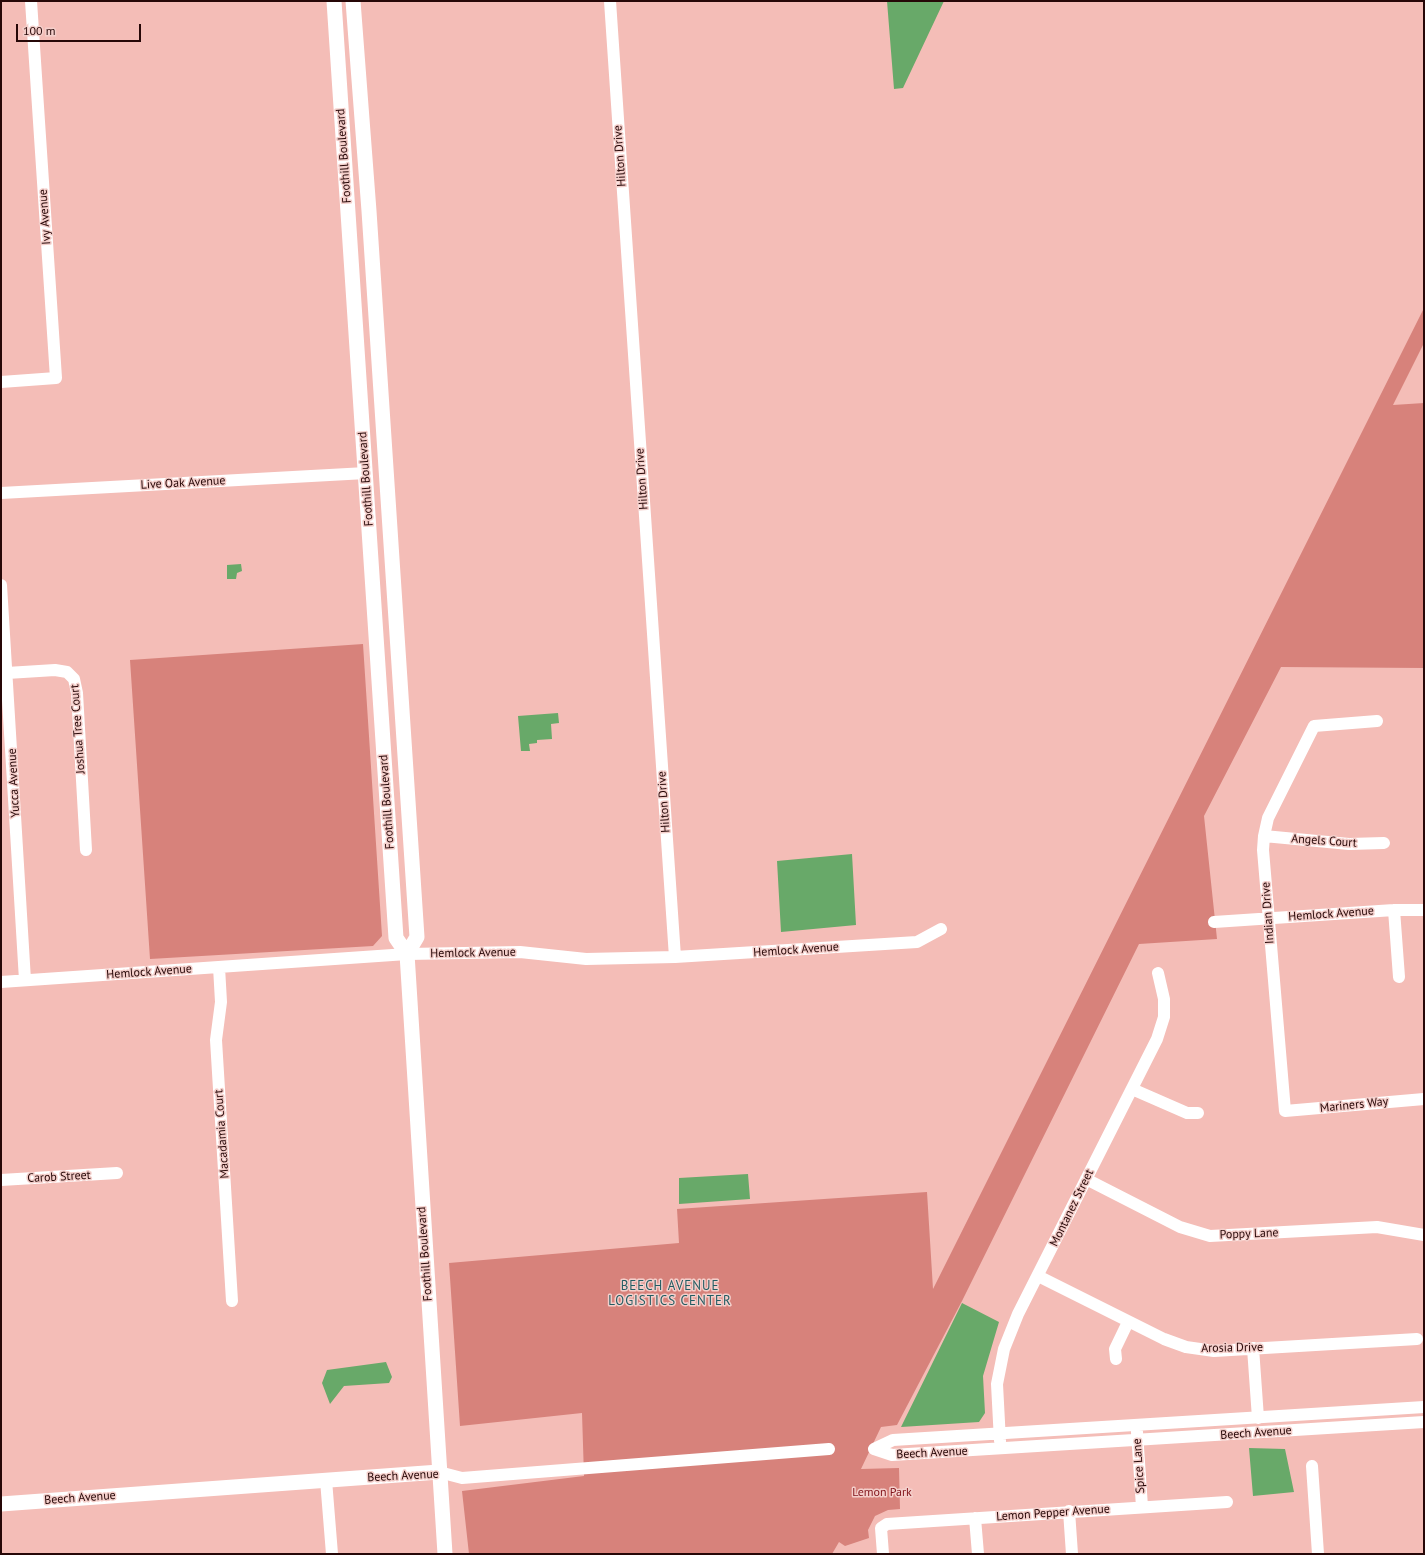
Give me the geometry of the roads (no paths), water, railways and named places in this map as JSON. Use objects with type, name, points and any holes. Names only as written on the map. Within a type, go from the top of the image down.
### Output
[{"type":"main road","name":"Foothill Boulevard","points":[[334,1],[396,938],[407,954],[445,1554]]},
{"type":"main road","name":"Foothill Boulevard","points":[[353,1],[369,212],[417,937],[407,954]]},
{"type":"main road","name":"Beech Avenue","points":[[1,1504],[439,1472]]},
{"type":"street","name":"Ivy Avenue","points":[[1,382],[56,378],[31,1]]},
{"type":"street","name":"Hilton Drive","points":[[610,1],[675,957]]},
{"type":"street","name":"Live Oak Avenue","points":[[1,493],[366,473]]},
{"type":"street","name":"Yucca Avenue","points":[[1,585],[25,980]]},
{"type":"street","name":"Joshua Tree Court","points":[[7,673],[55,670],[67,672],[74,679],[77,693],[86,850]]},
{"type":"street","name":"Indian Drive","points":[[1285,1111],[1268,918],[1264,836],[1268,818],[1274,803],[1314,726],[1378,721]]},
{"type":"street","name":"Angels Court","points":[[1264,836],[1349,844],[1384,843]]},
{"type":"street","name":"Hemlock Avenue","points":[[1214,922],[1394,910],[1424,910]]},
{"type":"street","points":[[1394,910],[1399,977]]},
{"type":"street","name":"Hemlock Avenue","points":[[1,982],[407,954],[520,952],[586,959],[675,957],[917,942],[941,929]]},
{"type":"street","name":"Macadamia Court","points":[[219,967],[221,1002],[216,1040],[232,1301]]},
{"type":"street","name":"Montanez Street","points":[[1000,1449],[997,1384],[1000,1365],[1010,1332],[1157,1039],[1162,1023],[1164,999],[1158,973]]},
{"type":"street","points":[[1132,1089],[1187,1113],[1198,1113]]},
{"type":"street","name":"Mariners Way","points":[[1285,1111],[1424,1099]]},
{"type":"street","name":"Carob Street","points":[[1,1180],[118,1173]]},
{"type":"street","name":"Poppy Lane","points":[[1086,1179],[1180,1227],[1210,1236],[1377,1227],[1424,1235]]},
{"type":"street","name":"Arosia Drive","points":[[1038,1276],[1128,1322],[1186,1347],[1214,1351],[1418,1339]]},
{"type":"street","points":[[1116,1359],[1115,1349],[1128,1322]]},
{"type":"street","points":[[1253,1348],[1258,1418]]},
{"type":"street","name":"Beech Avenue","points":[[1424,1408],[893,1440],[874,1449],[892,1455],[1424,1422]]},
{"type":"street","name":"Spice Lane","points":[[1137,1425],[1142,1507]]},
{"type":"street","name":"Beech Avenue","points":[[439,1472],[462,1478],[829,1449]]},
{"type":"street","points":[[1312,1466],[1318,1554]]},
{"type":"street","points":[[326,1480],[332,1554]]},
{"type":"street","name":"Lemon Pepper Avenue","points":[[883,1554],[881,1528],[887,1524],[1226,1502]]},
{"type":"street","points":[[1069,1511],[1072,1554]]},
{"type":"street","points":[[975,1518],[978,1554]]},
{"type":"district","name":"BEECH AVENUE LOGISTICS CENTER","points":[[670,1294]]},
{"type":"park label","name":"Lemon Park","points":[[882,1493]]}]
